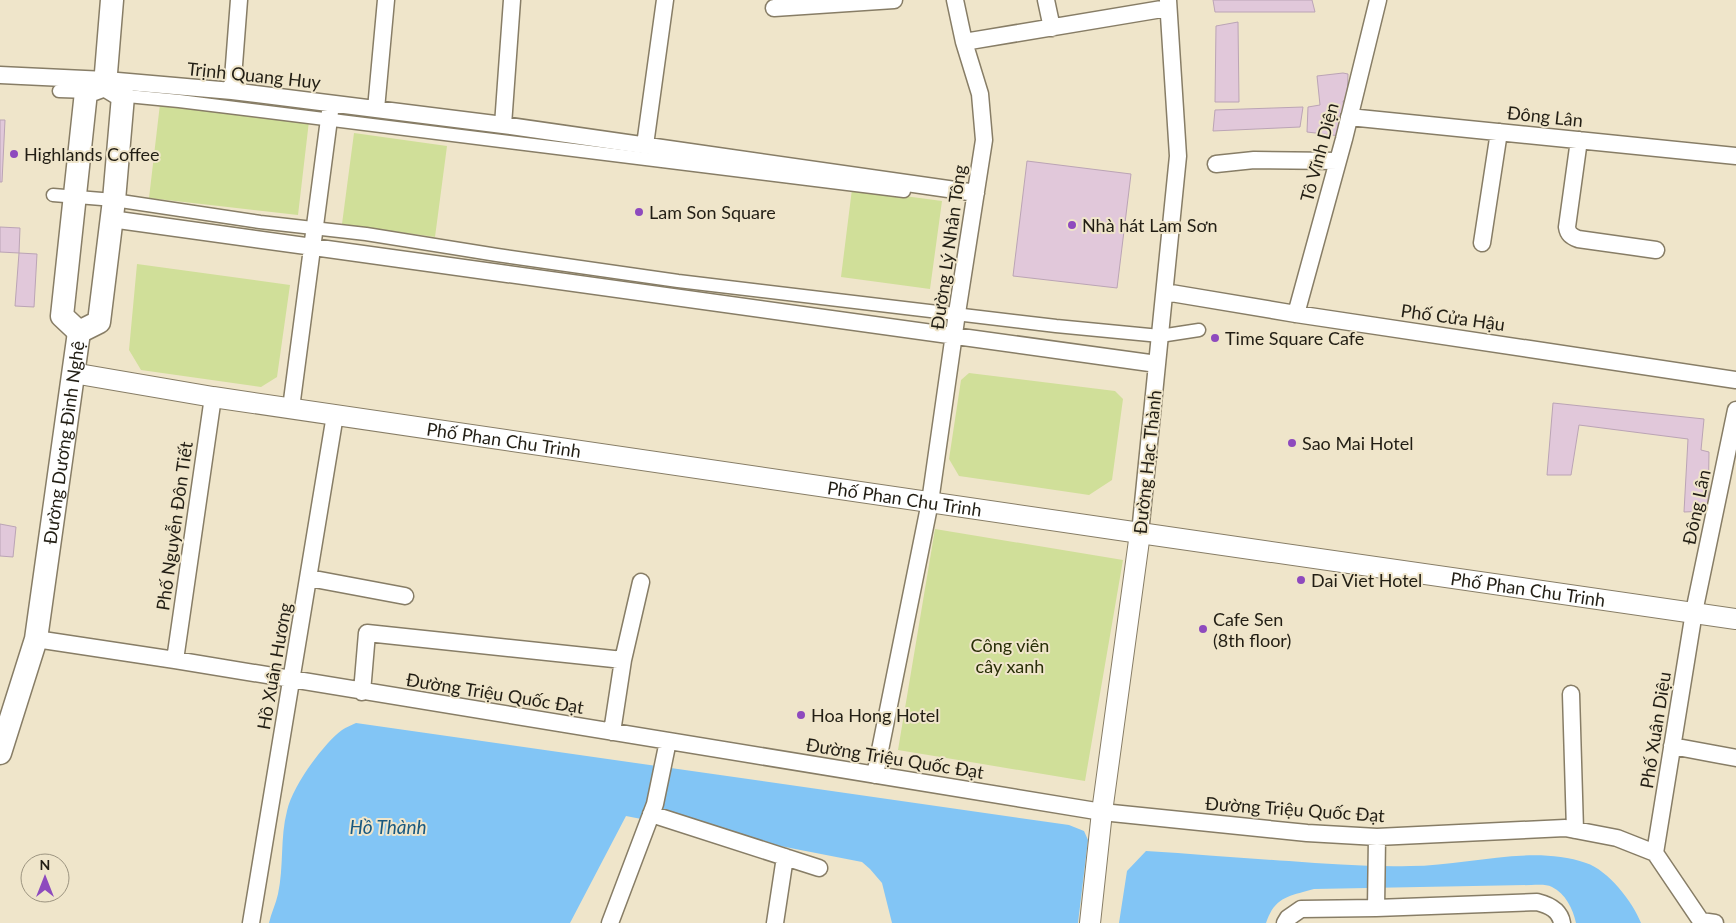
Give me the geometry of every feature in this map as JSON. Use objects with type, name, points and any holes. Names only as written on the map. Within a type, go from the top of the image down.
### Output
[{"type":"main road","name":"Đường Dương Đình Nghệ","points":[[0,753],[36,639],[79,332],[62,316],[75,205],[105,88],[112,0]]},
{"type":"main road","points":[[79,332],[99,322],[113,209],[105,88]]},
{"type":"main road","points":[[75,205],[113,209]]},
{"type":"street","points":[[232,91],[239,0]]},
{"type":"street","points":[[376,109],[386,0]]},
{"type":"street","points":[[503,125],[512,0]]},
{"type":"street","points":[[645,145],[666,0]]},
{"type":"street","points":[[774,8],[894,0]]},
{"type":"street","name":"Đường Lý Nhân Tông","points":[[875,775],[930,502],[957,313],[978,198],[984,140],[980,94],[964,42],[955,0]]},
{"type":"street","points":[[1046,0],[1052,28]]},
{"type":"street","name":"Tô Vĩnh Diện","points":[[1296,314],[1350,116],[1378,0]]},
{"type":"street","points":[[964,42],[1052,28],[1168,4]]},
{"type":"street","name":"Đường Hạc Thành","points":[[1090,923],[1102,812],[1140,533],[1178,156],[1168,4]]},
{"type":"street","name":"Trịnh Quang Huy","points":[[0,75],[105,88],[232,91],[330,111],[376,109],[645,145],[978,198]]},
{"type":"street","points":[[59,91],[105,88],[179,101],[330,111],[978,198]]},
{"type":"street","points":[[290,408],[330,111]]},
{"type":"street","name":"Đông Lân","points":[[1350,116],[1736,156]]},
{"type":"street","points":[[1482,243],[1499,132]]},
{"type":"street","points":[[1579,140],[1567,227],[1568,233],[1578,239],[1656,250]]},
{"type":"street","points":[[1216,164],[1254,160],[1338,161]]},
{"type":"street","points":[[53,194],[75,205]]},
{"type":"street","points":[[113,209],[315,227],[678,281],[1056,326],[1160,336],[1199,330]]},
{"type":"street","points":[[113,209],[312,247],[1157,364]]},
{"type":"street","name":"Phố Cửa Hậu","points":[[1165,292],[1296,314],[1736,380]]},
{"type":"street","name":"Phố Phan Chu Trinh","points":[[73,372],[213,397],[1736,618]]},
{"type":"street","name":"Phố Nguyễn Đôn Tiết","points":[[175,660],[213,397]]},
{"type":"street","name":"Đông Lân","points":[[1694,612],[1736,410]]},
{"type":"street","name":"Hồ Xuân Hương","points":[[251,923],[335,415]]},
{"type":"street","points":[[309,578],[405,596]]},
{"type":"street","points":[[612,732],[623,660],[641,582]]},
{"type":"street","name":"Phố Xuân Diệu","points":[[1655,853],[1694,612]]},
{"type":"street","points":[[362,692],[367,633],[623,660]]},
{"type":"street","name":"Đường Triệu Quốc Đạt","points":[[36,639],[175,660],[1102,812],[1377,837],[1565,828],[1617,838],[1655,853]]},
{"type":"street","points":[[1571,694],[1575,830]]},
{"type":"street","points":[[610,923],[653,809],[668,741]]},
{"type":"street","points":[[1672,746],[1736,758]]},
{"type":"street","points":[[653,809],[819,868]]},
{"type":"street","points":[[1376,908],[1377,837]]},
{"type":"street","points":[[1655,853],[1706,922]]},
{"type":"street","points":[[775,923],[786,857]]},
{"type":"street","points":[[1285,923],[1288,918],[1301,909],[1537,902],[1551,906],[1561,917],[1562,923]]},
{"type":"green space","points":[[160,104],[309,121],[298,215],[149,198]]},
{"type":"green space","points":[[354,133],[447,146],[435,237],[342,224]]},
{"type":"green space","points":[[852,189],[942,201],[930,289],[841,277]]},
{"type":"green space","points":[[137,264],[290,285],[277,377],[261,387],[141,370],[129,350]]},
{"type":"green space","points":[[969,373],[1115,391],[1123,399],[1112,480],[1089,495],[959,476],[949,459],[961,380]]},
{"type":"green space","name":"Công viên cây xanh","points":[[935,529],[1123,560],[1085,781],[898,750]]},
{"type":"water","name":"Hồ Thành","points":[[356,723],[1069,825],[1084,831],[1088,840],[1078,923],[892,923],[882,883],[862,862],[626,816],[570,923],[269,923],[280,884],[283,831],[290,801],[309,767],[326,745],[342,730]]},
{"type":"water","points":[[1146,851],[1379,866],[1432,865],[1499,857],[1543,855],[1565,858],[1586,863],[1603,872],[1626,897],[1641,923],[1576,923],[1571,907],[1565,897],[1550,886],[1539,885],[1314,889],[1284,898],[1274,907],[1266,923],[1119,923],[1127,871]]},
{"type":"building","points":[[1213,0],[1312,0],[1315,12],[1215,12]]},
{"type":"building","points":[[1238,22],[1239,102],[1215,102],[1216,26]]},
{"type":"building","points":[[1348,74],[1347,100],[1343,101],[1345,115],[1340,117],[1340,136],[1307,132],[1308,107],[1320,105],[1317,76]]},
{"type":"building","points":[[1303,107],[1300,127],[1213,131],[1215,110]]},
{"type":"building","points":[[0,120],[5,120],[2,182],[0,182]]},
{"type":"building","name":"Nhà hát Lam Sơn","points":[[1027,161],[1131,174],[1117,288],[1013,276]]},
{"type":"building","points":[[0,227],[20,228],[19,253],[0,252]]},
{"type":"building","points":[[19,253],[37,254],[34,307],[15,306]]},
{"type":"building","points":[[1553,403],[1704,419],[1701,450],[1709,452],[1708,511],[1684,512],[1688,439],[1579,425],[1571,475],[1547,475]]},
{"type":"building","points":[[0,524],[16,527],[13,557],[0,556]]},
{"type":"place","name":"Highlands Coffee","points":[[14,154]]},
{"type":"place","name":"Lam Son Square","points":[[639,212]]},
{"type":"place","name":"Nhà hát Lam Sơn","points":[[1072,225]]},
{"type":"place","name":"Time Square Cafe","points":[[1215,338]]},
{"type":"place","name":"Sao Mai Hotel","points":[[1292,443]]},
{"type":"place","name":"Dai Viet Hotel","points":[[1301,580]]},
{"type":"place","name":"Cafe Sen (8th floor)","points":[[1203,629]]},
{"type":"place","name":"Hoa Hong Hotel","points":[[801,715]]}]
